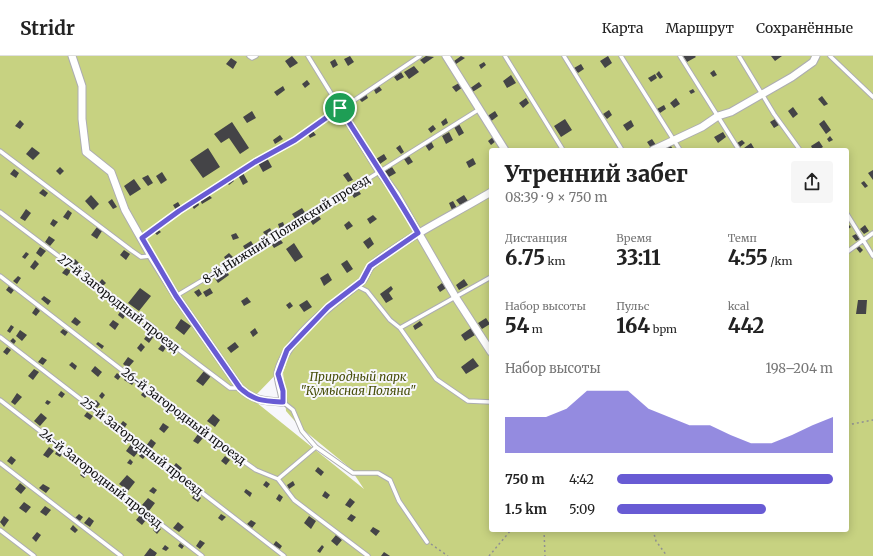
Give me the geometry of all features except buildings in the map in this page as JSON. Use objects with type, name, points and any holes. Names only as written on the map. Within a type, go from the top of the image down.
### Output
[{"type":"street","points":[[72,56],[82,86],[82,118],[86,152],[111,172],[125,210],[151,256],[176,296],[240,388],[250,397],[267,402],[283,402],[283,391],[278,374],[287,350],[328,307],[362,281],[370,266],[418,233],[489,193]]},
{"type":"street","points":[[446,56],[478,110],[504,148]]},
{"type":"street","points":[[657,148],[673,139],[702,127],[718,116],[731,112],[812,62],[816,56]]},
{"type":"street","points":[[340,108],[379,171],[396,194],[456,298],[489,349]]},
{"type":"lane","points":[[249,56],[252,58],[256,56]]},
{"type":"lane","points":[[308,56],[340,108]]},
{"type":"lane","points":[[142,238],[179,211],[255,162],[295,140],[340,108],[420,56]]},
{"type":"lane","points":[[504,56],[562,148]]},
{"type":"lane","points":[[564,56],[621,148]]},
{"type":"lane","points":[[621,56],[679,148]]},
{"type":"lane","points":[[680,56],[738,148]]},
{"type":"lane","points":[[739,56],[762,94],[799,148]]},
{"type":"lane","points":[[830,56],[873,97]]},
{"type":"lane","name":"8-й Нижний Полянский проезд","points":[[176,296],[293,226],[478,110]]},
{"type":"lane","points":[[0,151],[130,250],[141,257],[151,256]]},
{"type":"lane","name":"27-й Загородный проезд","points":[[0,212],[154,328],[157,333],[230,388],[240,388]]},
{"type":"lane","points":[[849,217],[873,256]]},
{"type":"lane","points":[[849,251],[873,234]]},
{"type":"lane","name":"26-й Загородный проезд","points":[[0,276],[206,435],[256,470],[278,479]]},
{"type":"lane","points":[[400,328],[489,278]]},
{"type":"lane","points":[[356,285],[367,291],[390,320],[400,328],[436,379],[468,400],[489,402]]},
{"type":"lane","name":"25-й Загородный проезд","points":[[0,337],[284,556]]},
{"type":"lane","name":"24-й Загородный проезд","points":[[0,400],[202,556]]},
{"type":"lane","points":[[283,402],[293,410],[302,431],[316,447],[353,473],[378,473],[390,480],[399,501],[428,542]]},
{"type":"lane","points":[[316,447],[278,479],[294,500],[368,556]]},
{"type":"lane","points":[[0,463],[121,556]]},
{"type":"lane","points":[[0,530],[34,556]]},
{"type":"path","points":[[849,425],[873,420]]},
{"type":"path","points":[[489,556],[509,532]]},
{"type":"path","points":[[544,532],[545,556]]},
{"type":"path","points":[[654,532],[656,541],[666,556]]},
{"type":"path","points":[[428,542],[448,556]]},
{"type":"green space","name":"Природный парк \"Кумысная Поляна\"","points":[[0,56],[873,56],[873,556],[0,556]],"holes":[[[286,364],[283,372],[286,411],[300,427],[350,468],[364,489],[252,399]]]},
{"type":"route","points":[[340,108],[379,171],[396,194],[418,233],[370,266],[362,281],[328,307],[287,350],[278,374],[283,391],[283,402],[267,402],[250,397],[240,388],[176,296],[151,256],[142,238],[179,211],[255,162],[295,140],[340,108]]}]
